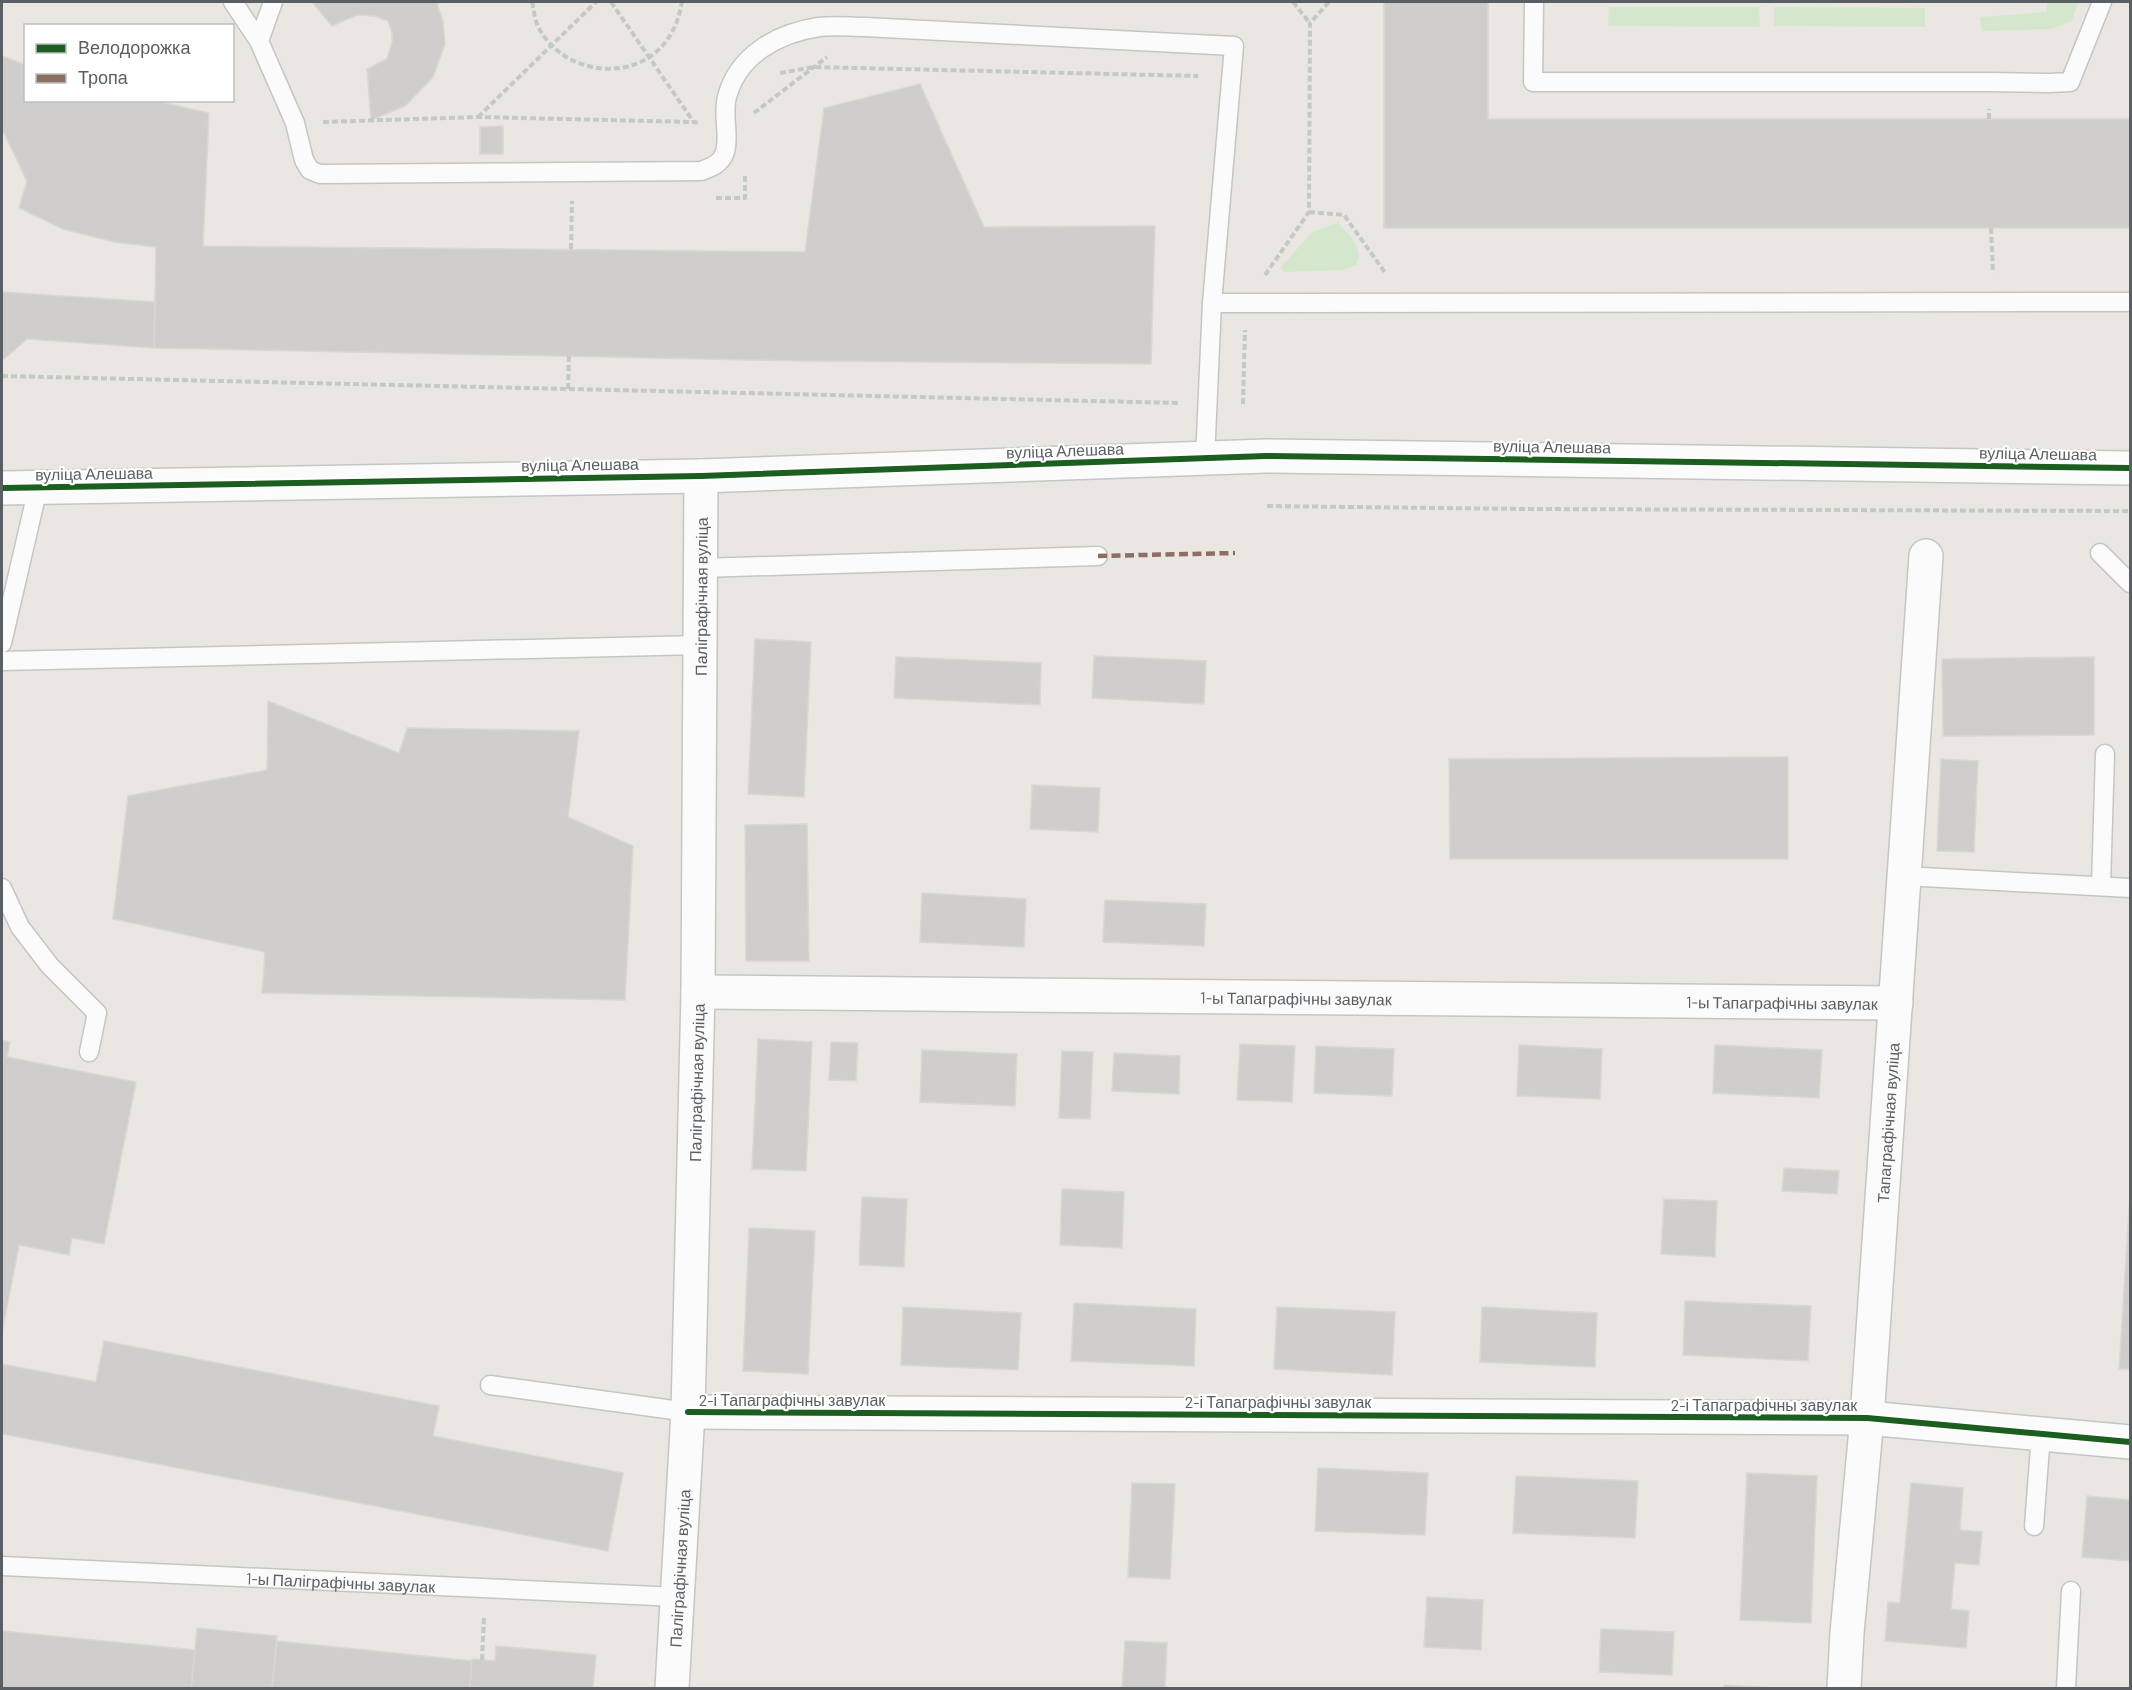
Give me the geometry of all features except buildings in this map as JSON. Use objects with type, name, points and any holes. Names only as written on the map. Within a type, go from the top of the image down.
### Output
[{"type":"street","name":"вуліца Алешава","points":[[2,488],[701,476],[1298,456],[2130,468]]},
{"type":"street","name":"Паліграфічная вуліца","points":[[672,1689],[688,1412],[698,992],[701,476]]},
{"type":"street","name":"Тапаграфічная вуліца","points":[[1844,1689],[1867,1418],[1926,556]]},
{"type":"street","name":"1-ы Тапаграфічны завулак","points":[[698,992],[1896,1003]]},
{"type":"street","name":"2-і Тапаграфічны завулак","points":[[688,1412],[1867,1418],[2130,1442]]},
{"type":"lane","points":[[233,2],[259,41],[295,123],[303,160],[310,170],[320,174],[702,171],[717,165],[725,152],[726,100],[735,73],[757,51],[784,36],[820,27],[865,27],[1234,46],[1212,303],[1205,459]]},
{"type":"lane","points":[[259,41],[273,2]]},
{"type":"lane","points":[[1534,2],[1533,82],[2050,83],[2070,82],[2102,2]]},
{"type":"lane","points":[[1212,303],[2130,302]]},
{"type":"lane","points":[[2,643],[38,488]]},
{"type":"lane","points":[[2100,553],[2130,583]]},
{"type":"lane","points":[[701,568],[1098,556]]},
{"type":"lane","points":[[2,661],[700,645]]},
{"type":"lane","points":[[2102,886],[2105,754]]},
{"type":"lane","points":[[1904,876],[2130,888]]},
{"type":"lane","points":[[2,888],[20,927],[50,966],[97,1013],[89,1053]]},
{"type":"lane","points":[[490,1385],[688,1412]]},
{"type":"lane","points":[[2034,1526],[2042,1434]]},
{"type":"lane","name":"1-ы Паліграфічны завулак","points":[[2,1566],[678,1597]]},
{"type":"lane","points":[[2066,1689],[2071,1591]]},
{"type":"path","points":[[532,2],[537,24],[552,46],[568,59],[588,67],[609,70],[630,66],[649,57],[667,41],[678,21],[682,2]]},
{"type":"path","points":[[478,117],[596,2]]},
{"type":"path","points":[[611,2],[694,122]]},
{"type":"path","points":[[1243,404],[1245,303],[1309,212],[1310,23],[1293,2]]},
{"type":"path","points":[[1310,23],[1329,2]]},
{"type":"path","points":[[295,123],[478,117],[694,122],[726,134],[865,27]]},
{"type":"path","points":[[571,249],[572,200]]},
{"type":"path","points":[[1309,212],[1344,215],[1387,276]]},
{"type":"path","points":[[1992,228],[1993,275]]},
{"type":"path","points":[[568,389],[569,356]]},
{"type":"path","points":[[2,376],[1207,404]]},
{"type":"path","points":[[1267,506],[2130,511]]},
{"type":"path","points":[[482,1660],[486,1588]]},
{"type":"green space","points":[[2047,2],[2078,2],[2072,21],[2051,29],[1982,31],[1980,17],[2047,12]]},
{"type":"green space","points":[[1609,7],[1759,7],[1760,27],[1608,26]]},
{"type":"green space","points":[[1774,7],[1925,8],[1925,27],[1774,26]]},
{"type":"green space","points":[[1338,222],[1357,247],[1356,265],[1344,270],[1284,272],[1281,267],[1311,233]]},
{"type":"marked path","points":[[1098,556],[1235,553]]},
{"type":"cycle path","points":[[2,488],[701,476],[1266,456],[2130,468]]},
{"type":"cycle path","points":[[688,1412],[1867,1418],[2130,1442]]}]
